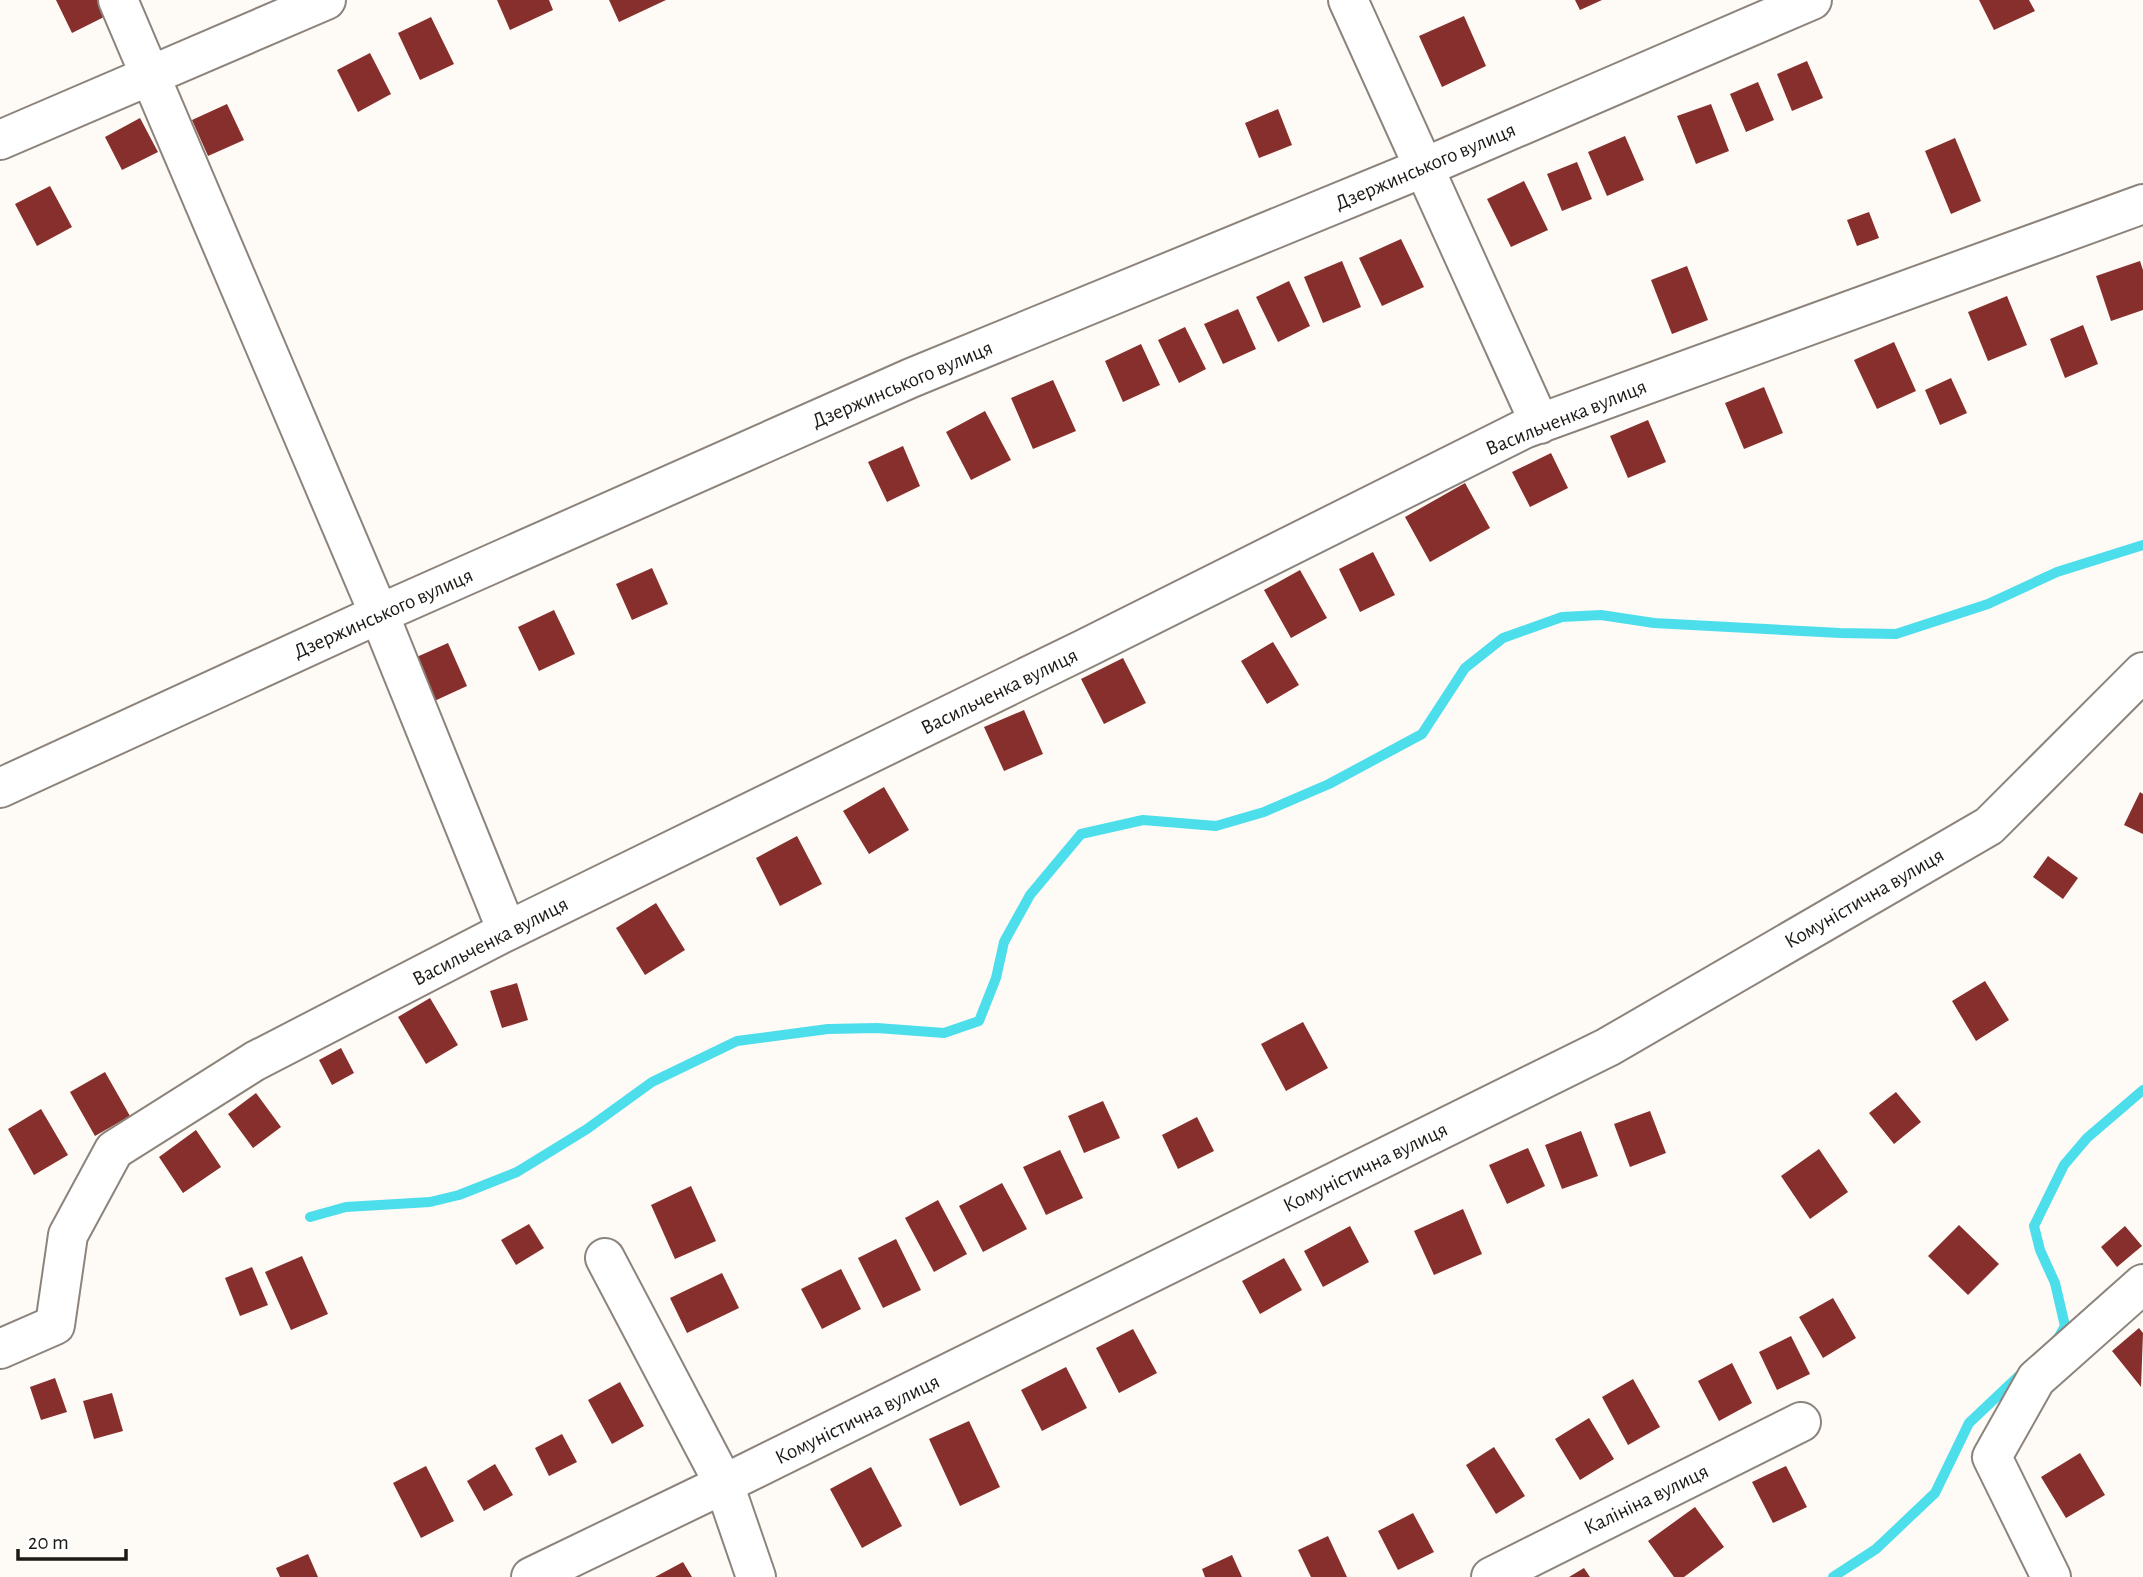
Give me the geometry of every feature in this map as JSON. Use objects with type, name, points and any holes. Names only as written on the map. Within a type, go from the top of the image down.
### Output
[{"type":"street","points":[[118,0],[379,614],[507,932]]},
{"type":"street","points":[[0,140],[327,0]]},
{"type":"street","points":[[1348,0],[1540,424]]},
{"type":"street","name":"Дзержинського вулиця","points":[[0,788],[379,614],[911,378],[1425,167],[1812,0]]},
{"type":"street","name":"Васильченка вулиця","points":[[0,1349],[55,1325],[68,1235],[114,1150],[255,1061],[507,932],[1512,435],[2143,204]]},
{"type":"street","name":"Комуністична вулиця","points":[[531,1577],[1608,1047],[1989,826],[2143,672]]},
{"type":"street","points":[[605,1258],[724,1484],[755,1577]]},
{"type":"street","points":[[2052,1577],[1992,1457],[2036,1379],[2143,1284]]},
{"type":"street","name":"Калініна вулиця","points":[[1491,1577],[1801,1422]]},
{"type":"building","points":[[56,0],[98,0],[106,16],[72,33]]},
{"type":"building","points":[[497,0],[549,0],[553,10],[510,30]]},
{"type":"building","points":[[609,0],[666,0],[619,22]]},
{"type":"building","points":[[1575,0],[1602,0],[1580,10]]},
{"type":"building","points":[[1979,0],[2029,0],[2035,11],[1994,30]]},
{"type":"building","points":[[1464,16],[1486,66],[1442,87],[1419,36]]},
{"type":"building","points":[[431,17],[454,64],[420,80],[398,33]]},
{"type":"building","points":[[370,53],[391,94],[358,112],[337,70]]},
{"type":"building","points":[[1807,61],[1823,98],[1792,111],[1777,74]]},
{"type":"building","points":[[1758,82],[1774,120],[1746,132],[1730,94]]},
{"type":"building","points":[[227,104],[244,140],[208,156],[192,120]]},
{"type":"building","points":[[1711,104],[1729,151],[1696,164],[1677,116]]},
{"type":"building","points":[[1278,109],[1292,145],[1259,158],[1245,123]]},
{"type":"building","points":[[140,118],[158,152],[122,170],[105,137]]},
{"type":"building","points":[[1625,136],[1644,180],[1607,196],[1588,152]]},
{"type":"building","points":[[1955,138],[1981,201],[1951,214],[1925,151]]},
{"type":"building","points":[[1577,162],[1592,199],[1562,211],[1547,174]]},
{"type":"building","points":[[1524,181],[1548,230],[1511,247],[1487,199]]},
{"type":"building","points":[[50,186],[72,227],[37,246],[15,204]]},
{"type":"building","points":[[1869,212],[1879,238],[1857,246],[1847,220]]},
{"type":"building","points":[[1401,239],[1424,287],[1382,306],[1359,258]]},
{"type":"building","points":[[1342,261],[1361,307],[1323,323],[1304,277]]},
{"type":"building","points":[[2140,261],[2143,270],[2143,310],[2111,321],[2096,276]]},
{"type":"building","points":[[1687,266],[1708,320],[1672,334],[1651,280]]},
{"type":"building","points":[[1289,281],[1310,326],[1278,342],[1256,297]]},
{"type":"building","points":[[2007,296],[2027,345],[1988,361],[1968,312]]},
{"type":"building","points":[[1238,309],[1256,349],[1223,364],[1204,324]]},
{"type":"building","points":[[2083,325],[2098,364],[2065,378],[2050,339]]},
{"type":"building","points":[[1185,327],[1206,369],[1179,383],[1158,340]]},
{"type":"building","points":[[1894,342],[1916,391],[1877,409],[1854,360]]},
{"type":"building","points":[[1141,344],[1160,385],[1123,402],[1105,361]]},
{"type":"building","points":[[1951,378],[1967,413],[1940,425],[1925,390]]},
{"type":"building","points":[[1053,380],[1076,431],[1033,449],[1011,398]]},
{"type":"building","points":[[1764,387],[1783,433],[1744,449],[1725,403]]},
{"type":"building","points":[[985,411],[1011,460],[971,480],[946,432]]},
{"type":"building","points":[[1648,420],[1666,462],[1628,478],[1610,436]]},
{"type":"building","points":[[903,446],[920,486],[887,502],[868,462]]},
{"type":"building","points":[[1551,453],[1568,488],[1530,507],[1512,472]]},
{"type":"building","points":[[1465,483],[1490,528],[1430,562],[1405,517]]},
{"type":"building","points":[[1373,552],[1395,595],[1360,612],[1339,569]]},
{"type":"building","points":[[652,568],[668,604],[632,620],[616,584]]},
{"type":"building","points":[[1300,570],[1327,618],[1291,638],[1264,590]]},
{"type":"building","points":[[554,610],[575,654],[539,671],[518,627]]},
{"type":"building","points":[[1273,642],[1299,685],[1267,704],[1241,661]]},
{"type":"building","points":[[448,643],[467,686],[430,703],[410,660]]},
{"type":"building","points":[[1123,658],[1146,703],[1104,724],[1081,679]]},
{"type":"building","points":[[1024,710],[1043,754],[1004,771],[984,727]]},
{"type":"building","points":[[884,787],[909,830],[869,854],[843,811]]},
{"type":"building","points":[[2140,792],[2143,794],[2143,834],[2124,825]]},
{"type":"building","points":[[797,836],[822,884],[780,906],[756,858]]},
{"type":"building","points":[[2048,856],[2078,878],[2063,899],[2033,877]]},
{"type":"building","points":[[656,903],[685,950],[645,975],[616,928]]},
{"type":"building","points":[[1985,981],[2009,1020],[1976,1041],[1952,1001]]},
{"type":"building","points":[[517,983],[528,1020],[502,1028],[490,991]]},
{"type":"building","points":[[430,998],[458,1045],[426,1064],[398,1017]]},
{"type":"building","points":[[1303,1022],[1328,1068],[1286,1091],[1261,1044]]},
{"type":"building","points":[[341,1048],[354,1073],[332,1085],[319,1060]]},
{"type":"building","points":[[105,1072],[130,1116],[95,1136],[70,1092]]},
{"type":"building","points":[[1896,1092],[1921,1122],[1894,1144],[1869,1113]]},
{"type":"building","points":[[256,1093],[281,1127],[253,1148],[228,1114]]},
{"type":"building","points":[[1103,1101],[1120,1138],[1084,1153],[1068,1116]]},
{"type":"building","points":[[41,1109],[68,1155],[34,1175],[8,1129]]},
{"type":"building","points":[[1650,1111],[1666,1153],[1630,1167],[1614,1124]]},
{"type":"building","points":[[1197,1117],[1214,1151],[1178,1169],[1162,1135]]},
{"type":"building","points":[[196,1130],[221,1167],[183,1193],[159,1157]]},
{"type":"building","points":[[1581,1131],[1598,1176],[1562,1189],[1545,1145]]},
{"type":"building","points":[[1528,1148],[1545,1186],[1507,1204],[1489,1165]]},
{"type":"building","points":[[1819,1149],[1848,1192],[1810,1219],[1781,1176]]},
{"type":"building","points":[[1060,1150],[1083,1198],[1046,1215],[1023,1167]]},
{"type":"building","points":[[1002,1183],[1027,1229],[983,1252],[959,1206]]},
{"type":"building","points":[[691,1186],[716,1241],[675,1259],[651,1205]]},
{"type":"building","points":[[938,1200],[967,1254],[934,1272],[905,1218]]},
{"type":"building","points":[[1463,1209],[1482,1254],[1434,1275],[1414,1231]]},
{"type":"building","points":[[529,1224],[544,1248],[516,1265],[501,1240]]},
{"type":"building","points":[[1959,1225],[1999,1264],[1968,1295],[1928,1256]]},
{"type":"building","points":[[1350,1226],[1369,1262],[1323,1287],[1304,1251]]},
{"type":"building","points":[[2125,1226],[2142,1246],[2117,1267],[2101,1247]]},
{"type":"building","points":[[896,1239],[921,1290],[883,1308],[858,1258]]},
{"type":"building","points":[[302,1256],[328,1314],[291,1330],[265,1272]]},
{"type":"building","points":[[1284,1258],[1302,1290],[1260,1314],[1242,1281]]},
{"type":"building","points":[[252,1267],[268,1305],[240,1316],[225,1278]]},
{"type":"building","points":[[841,1269],[861,1309],[822,1329],[801,1289]]},
{"type":"building","points":[[722,1273],[739,1308],[687,1333],[670,1298]]},
{"type":"building","points":[[1833,1298],[1856,1338],[1823,1358],[1799,1317]]},
{"type":"building","points":[[2139,1328],[2143,1333],[2141,1387],[2112,1351]]},
{"type":"building","points":[[1133,1329],[1157,1373],[1119,1393],[1096,1348]]},
{"type":"building","points":[[1791,1336],[1810,1374],[1777,1390],[1759,1352]]},
{"type":"building","points":[[1732,1363],[1752,1403],[1719,1421],[1698,1381]]},
{"type":"building","points":[[1066,1367],[1087,1408],[1042,1431],[1021,1390]]},
{"type":"building","points":[[55,1378],[67,1412],[41,1420],[30,1387]]},
{"type":"building","points":[[1633,1379],[1660,1427],[1628,1445],[1602,1397]]},
{"type":"building","points":[[620,1382],[644,1426],[612,1444],[588,1400]]},
{"type":"building","points":[[112,1393],[123,1431],[94,1439],[83,1401]]},
{"type":"building","points":[[1589,1418],[1614,1459],[1580,1480],[1555,1439]]},
{"type":"building","points":[[969,1421],[1000,1487],[960,1506],[929,1439]]},
{"type":"building","points":[[562,1434],[577,1462],[549,1476],[535,1448]]},
{"type":"building","points":[[1494,1447],[1525,1496],[1496,1514],[1466,1465]]},
{"type":"building","points":[[2080,1453],[2105,1495],[2066,1518],[2041,1477]]},
{"type":"building","points":[[495,1464],[513,1495],[484,1511],[467,1481]]},
{"type":"building","points":[[426,1466],[454,1521],[421,1538],[393,1483]]},
{"type":"building","points":[[1786,1466],[1807,1507],[1773,1523],[1752,1482]]},
{"type":"building","points":[[871,1467],[902,1526],[862,1548],[830,1489]]},
{"type":"building","points":[[1695,1507],[1724,1547],[1684,1577],[1674,1577],[1648,1541]]},
{"type":"building","points":[[1413,1513],[1434,1552],[1398,1570],[1378,1531]]},
{"type":"building","points":[[1328,1536],[1347,1577],[1311,1577],[1298,1550]]},
{"type":"building","points":[[308,1554],[318,1577],[280,1577],[276,1568]]},
{"type":"building","points":[[1232,1555],[1242,1577],[1205,1577],[1202,1569]]},
{"type":"building","points":[[683,1562],[692,1577],[655,1577]]},
{"type":"building","points":[[1584,1568],[1590,1577],[1569,1577]]},
{"type":"waterway","points":[[310,1217],[346,1207],[430,1202],[459,1195],[517,1172],[587,1129],[652,1082],[737,1041],[828,1029],[877,1028],[944,1033],[979,1021],[996,978],[1004,942],[1030,895],[1081,834],[1143,820],[1216,826],[1264,812],[1329,784],[1422,734],[1465,668],[1503,638],[1562,617],[1601,615],[1654,623],[1896,634],[1988,604],[2057,572],[2143,545]]},
{"type":"waterway","points":[[2057,1340],[2065,1326],[2055,1283],[2040,1250],[2034,1226],[2064,1165],[2087,1138],[2143,1090]]},
{"type":"waterway","points":[[1833,1577],[1876,1549],[1935,1493],[1969,1423],[2023,1372]]}]
